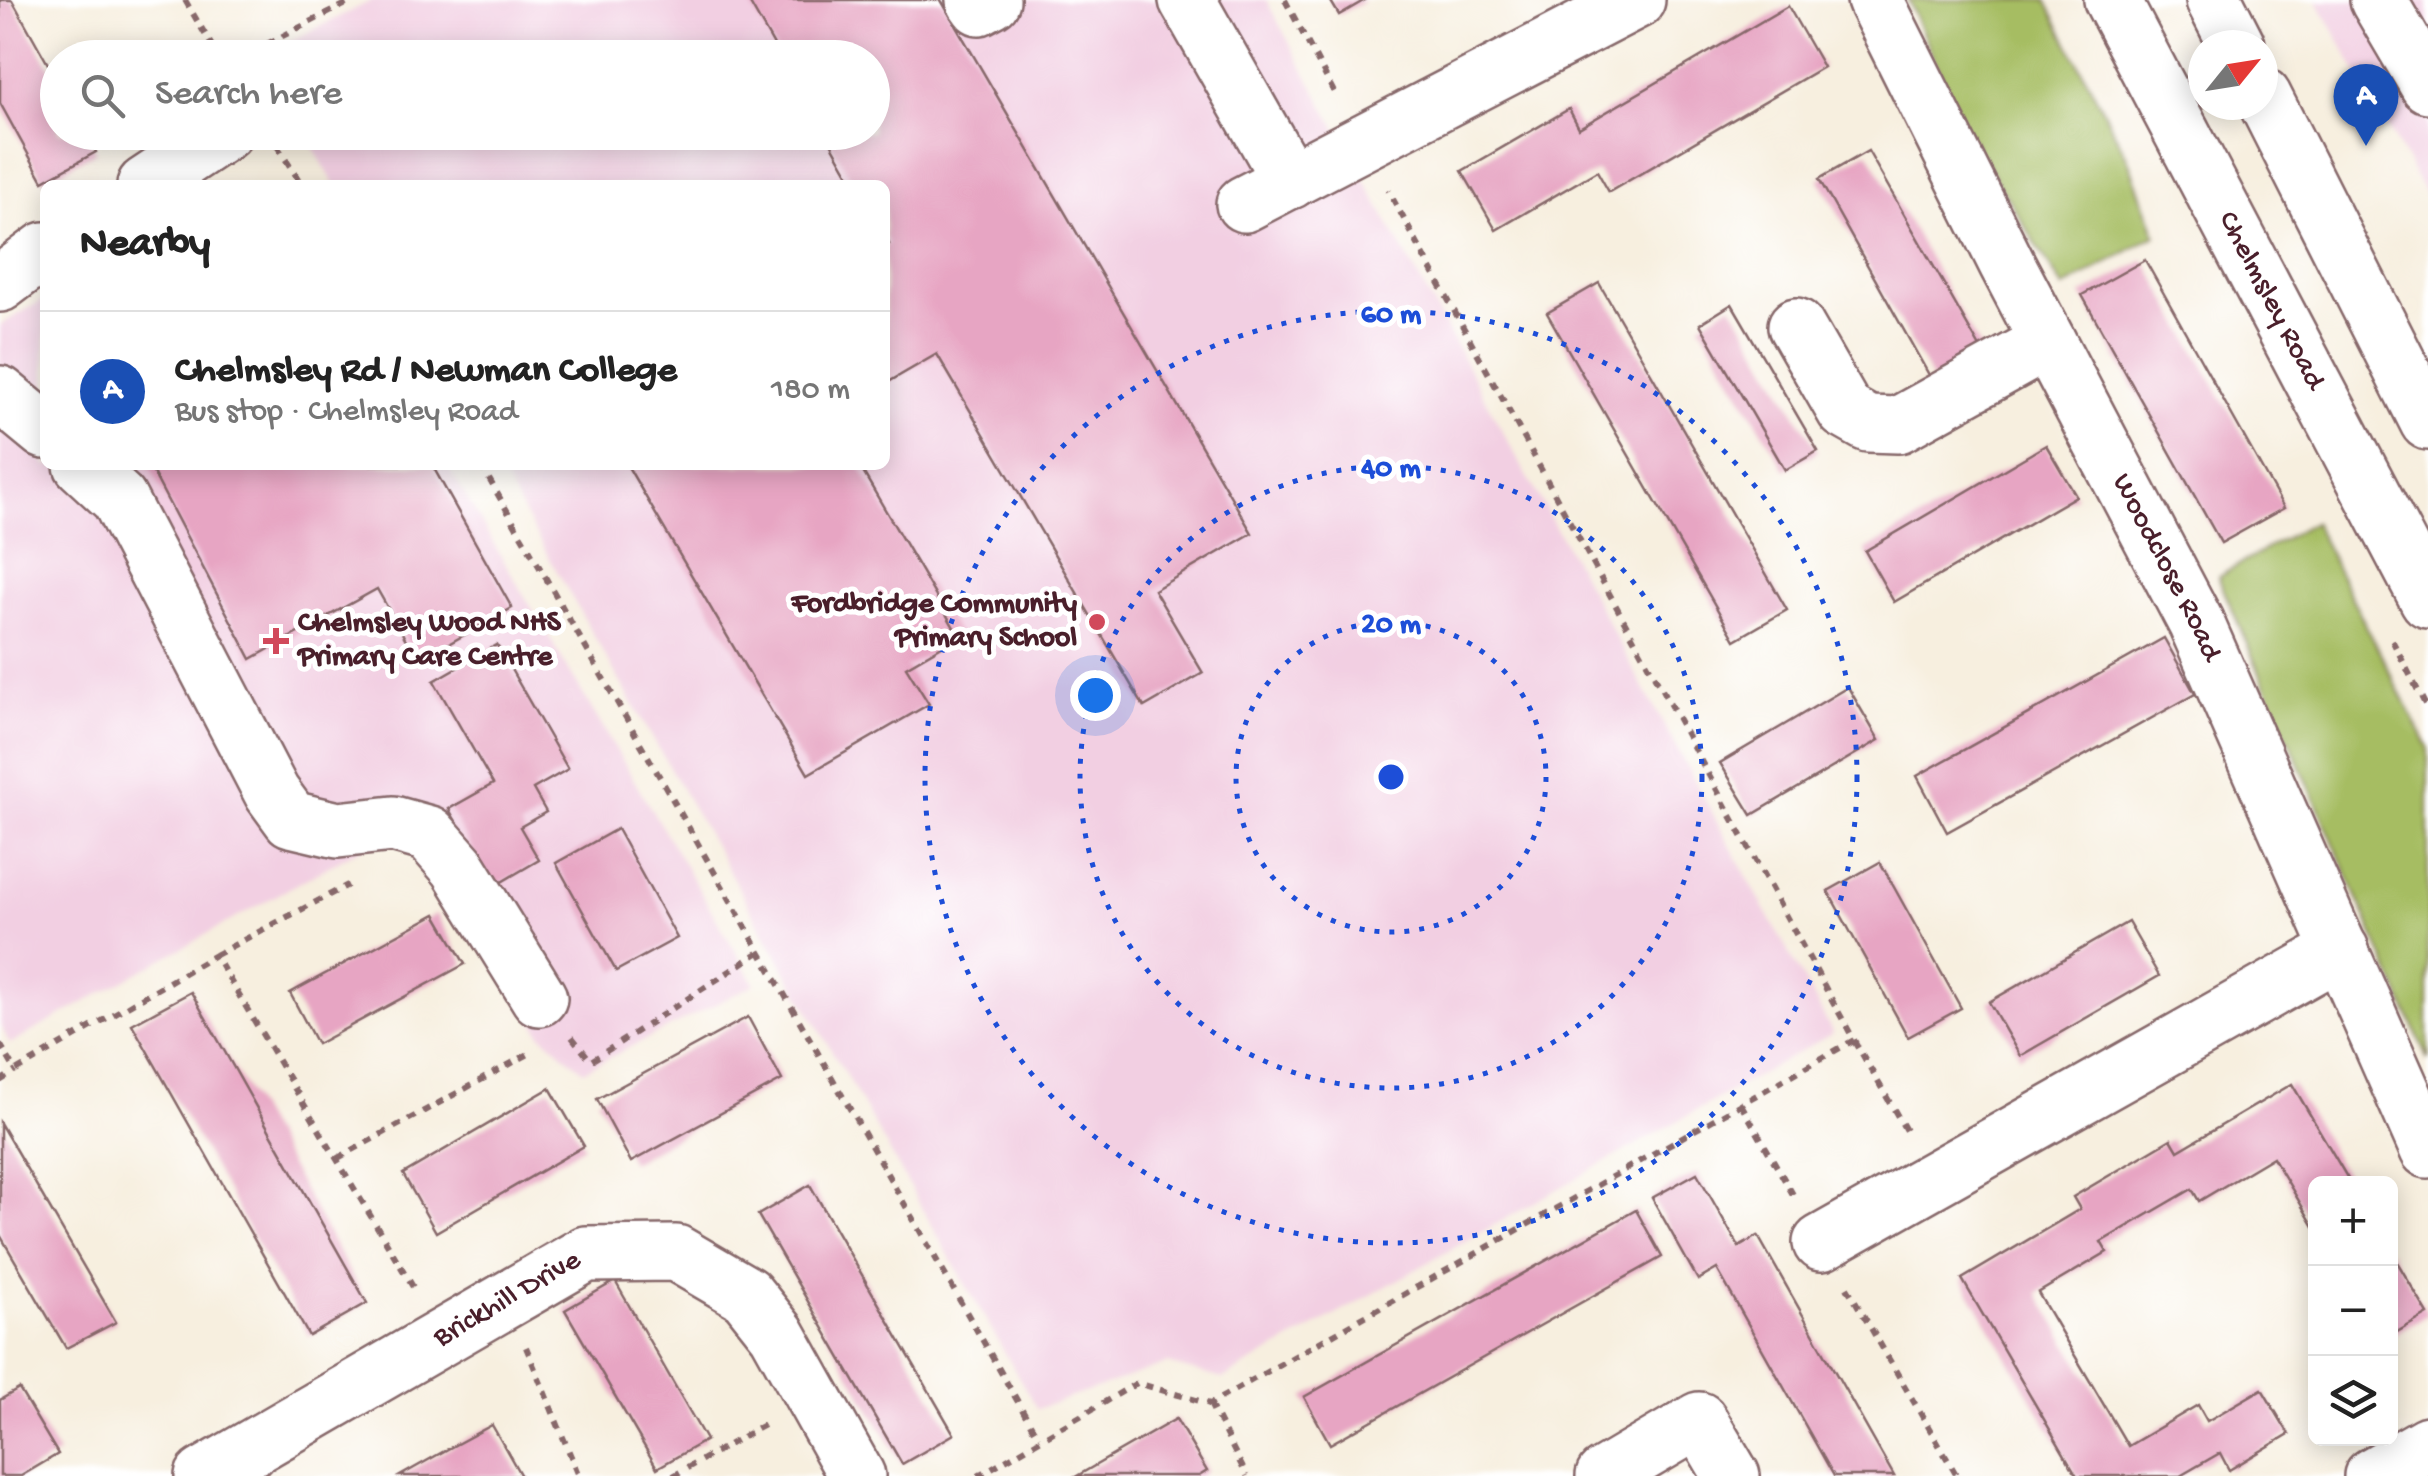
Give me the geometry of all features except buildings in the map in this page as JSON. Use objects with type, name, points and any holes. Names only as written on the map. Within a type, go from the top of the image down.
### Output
[{"type":"street","points":[[974,0],[979,8],[992,0]]},
{"type":"street","points":[[1187,0],[1267,193],[1637,0]]},
{"type":"street","name":"Woodclose Road","points":[[1875,0],[2196,623],[2428,1150]]},
{"type":"street","name":"Chelmsley Road","points":[[2112,0],[2428,600]]},
{"type":"street","points":[[2214,0],[2229,30]]},
{"type":"street","points":[[2378,0],[2428,85]]},
{"type":"street","points":[[2275,120],[2428,422]]},
{"type":"street","points":[[152,180],[197,150]]},
{"type":"street","points":[[0,284],[40,254]]},
{"type":"street","points":[[1796,326],[1845,412],[1868,424],[1898,424],[2048,342]]},
{"type":"street","points":[[0,394],[40,427]]},
{"type":"street","points":[[88,470],[119,498],[272,792],[291,819],[338,830],[412,826],[445,847],[537,1024]]},
{"type":"street","points":[[1821,1243],[2341,950]]},
{"type":"street","name":"Brickhill Drive","points":[[203,1476],[586,1254],[676,1253],[746,1294],[776,1333],[857,1476]]},
{"type":"street","points":[[1604,1476],[1699,1420],[1732,1476]]},
{"type":"street","points":[[2372,1476],[2428,1444]]},
{"type":"path","points":[[185,0],[209,40]]},
{"type":"path","points":[[275,40],[354,0]]},
{"type":"path","points":[[1285,0],[1933,1178]]},
{"type":"path","points":[[280,150],[299,180]]},
{"type":"path","points":[[484,470],[1038,1437]]},
{"type":"path","points":[[0,1081],[215,955],[442,1338]]},
{"type":"path","points":[[338,1158],[537,1024]]},
{"type":"path","points":[[978,1476],[1038,1437],[1136,1383],[1210,1404],[1854,1040]]},
{"type":"path","points":[[0,1044],[16,1071]]},
{"type":"path","points":[[507,1299],[579,1476]]},
{"type":"path","points":[[673,1476],[814,1397]]},
{"type":"path","points":[[1210,1404],[1247,1476]]},
{"type":"shaded area","name":"Fordbridge Community Primary School","points":[[373,0],[1266,0],[1833,1033],[1223,1379],[1167,1364],[1037,1409],[499,470],[890,470],[890,180],[332,180],[315,150],[890,150],[890,40],[293,40]]},
{"type":"shaded area","points":[[2317,0],[2428,0],[2428,200]]},
{"type":"shaded area","name":"Chelmsley Wood NHS Primary Care Centre","points":[[40,302],[40,470],[450,470],[755,984],[583,1071],[541,1034],[415,818],[10,1044],[0,1025],[0,325]]},
{"type":"green space","points":[[1908,0],[2046,0],[2127,157],[2156,235],[2063,288],[1963,126]]},
{"type":"green space","points":[[2313,522],[2428,747],[2428,1060],[2218,577]]},
{"type":"place","name":"Chelmsley Rd / Newman College","points":[[2366,146]]},
{"type":"place","name":"Fordbridge Community Primary School","points":[[1097,622]]},
{"type":"place","name":"Chelmsley Wood NHS Primary Care Centre","points":[[276,641]]}]
